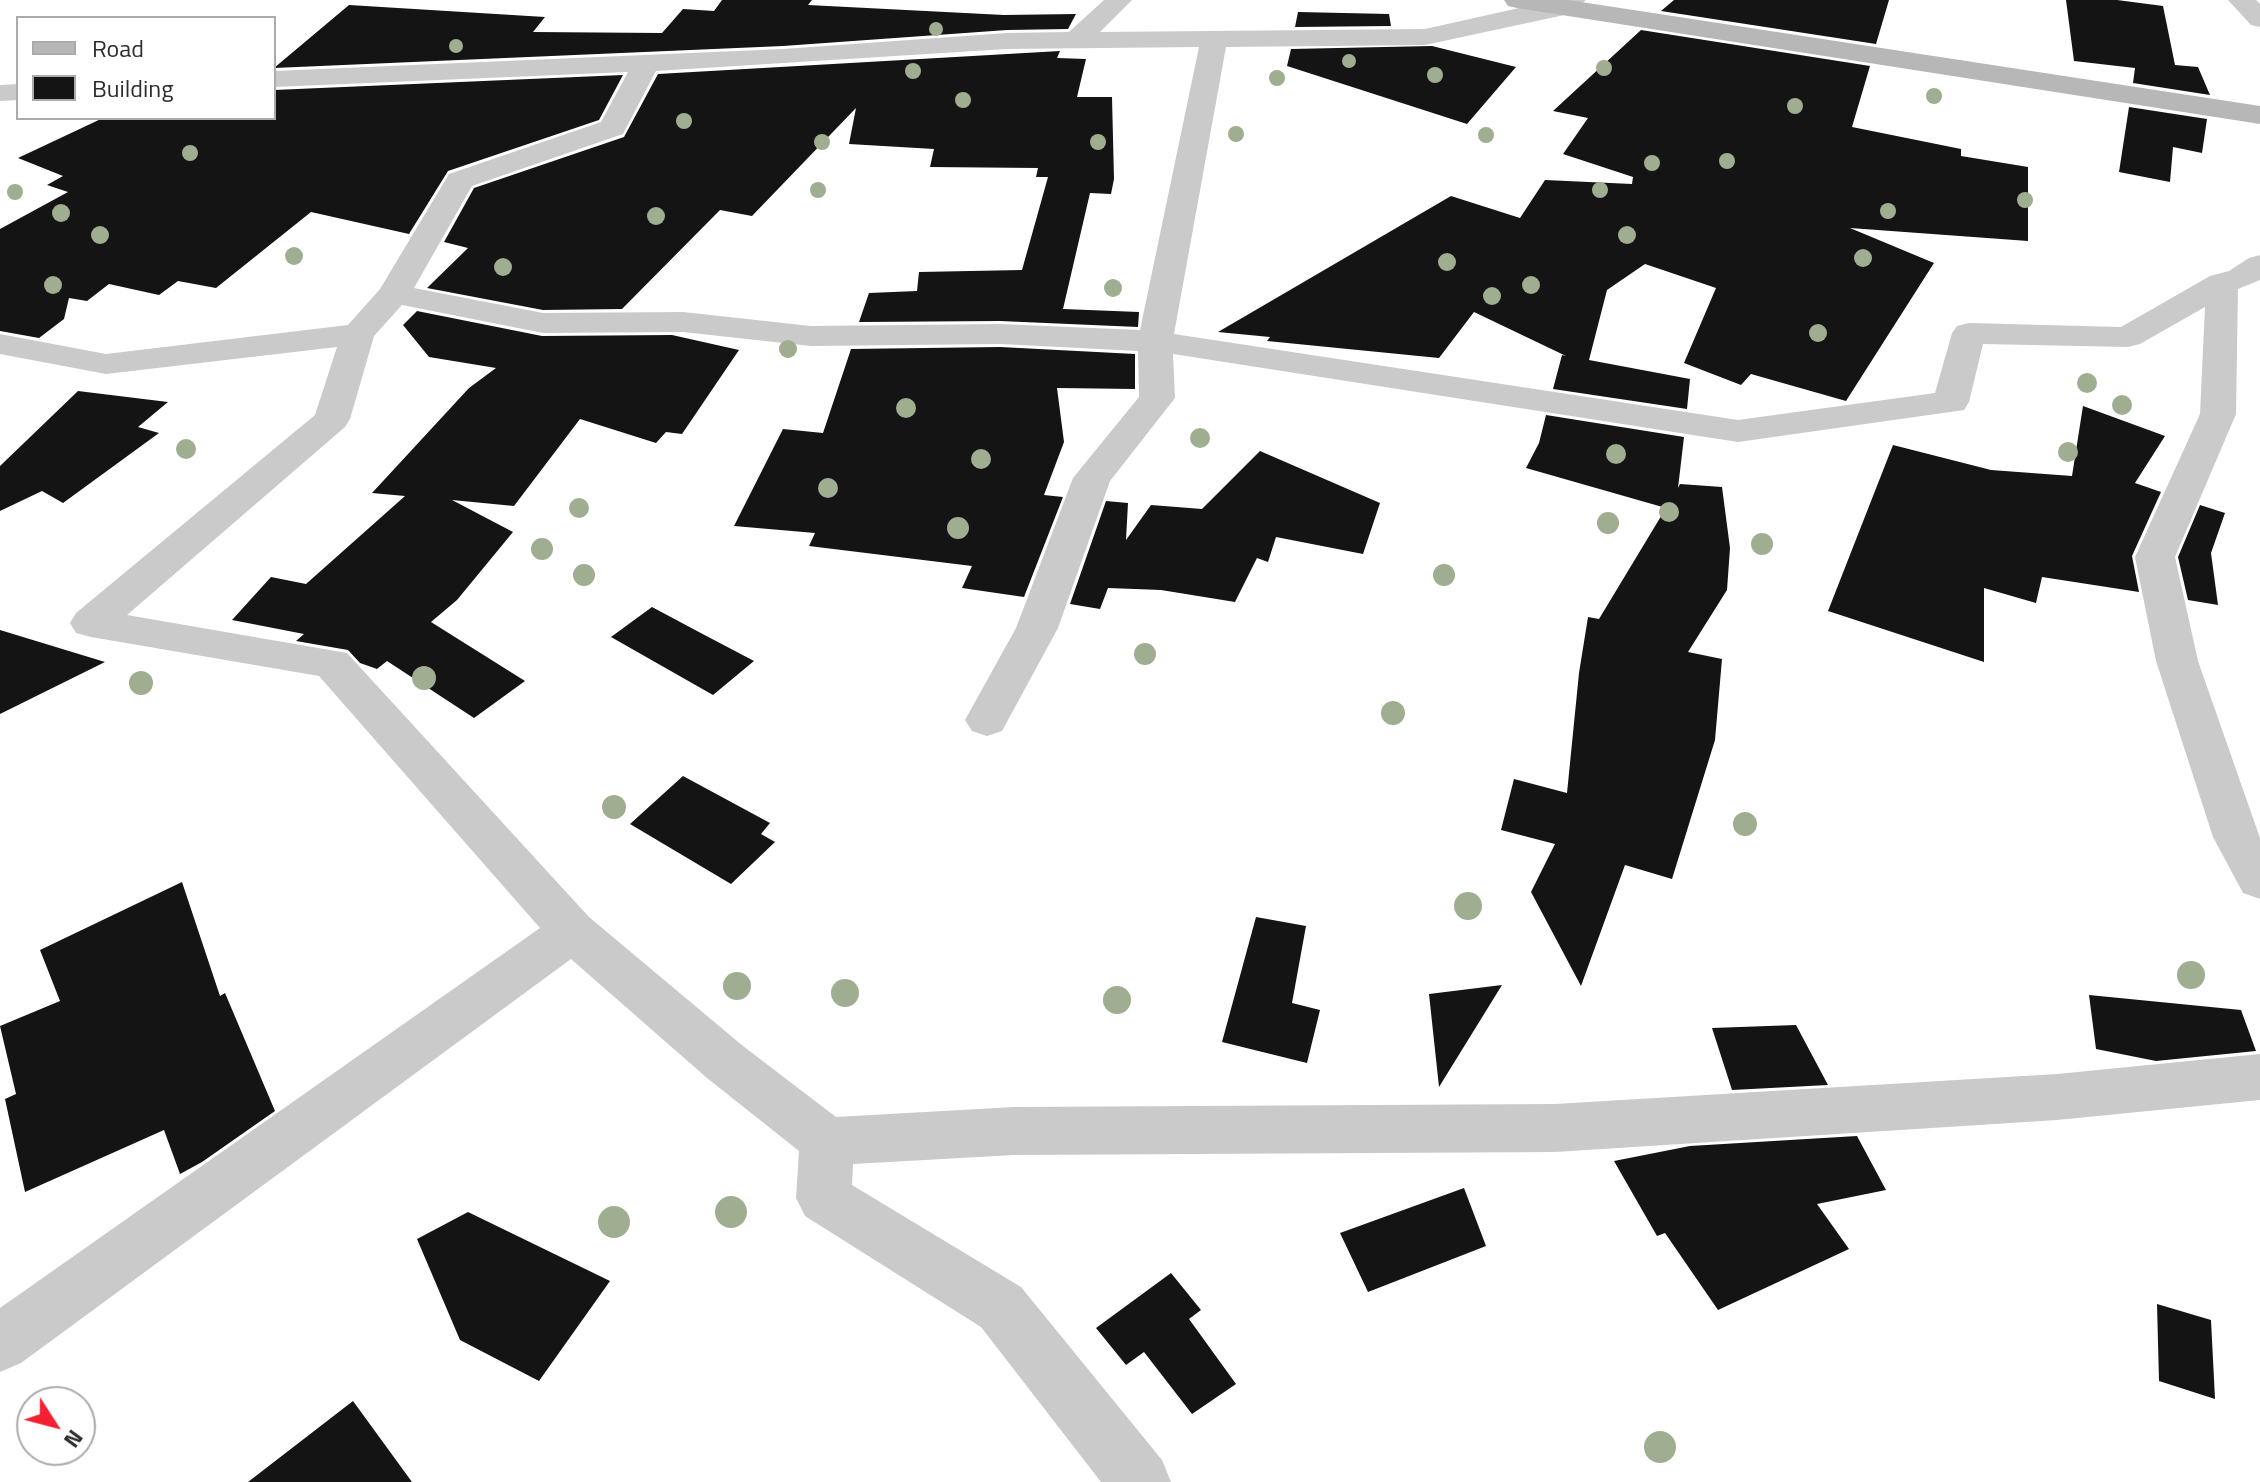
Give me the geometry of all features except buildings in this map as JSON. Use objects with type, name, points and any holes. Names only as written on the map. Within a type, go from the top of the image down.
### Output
[{"type":"main road","points":[[1517,0],[1566,4],[2260,115]]},
{"type":"street","points":[[1076,40],[1119,0]]},
{"type":"street","points":[[2241,0],[2260,19]]},
{"type":"street","points":[[276,79],[646,64],[1007,41],[1425,37],[1566,4]]},
{"type":"street","points":[[987,720],[1037,628],[1092,478],[1157,398],[1155,341],[1214,39]]},
{"type":"street","points":[[646,64],[613,128],[460,180],[394,294],[358,334],[332,419],[91,623],[332,663],[572,931],[725,1062],[827,1141],[1014,1131],[1555,1128],[2057,1097],[2260,1077]]},
{"type":"street","points":[[394,294],[543,323],[683,322],[811,336],[1000,334],[1155,341],[1738,431],[1951,402],[1969,333],[2128,337],[2260,265]]},
{"type":"street","points":[[2222,283],[2218,414],[2155,557],[2177,661],[2236,837],[2260,880]]},
{"type":"street","points":[[0,344],[106,364],[358,334]]},
{"type":"street","points":[[0,1343],[572,931]]},
{"type":"street","points":[[827,1141],[824,1198],[1001,1307],[1140,1482]]}]
